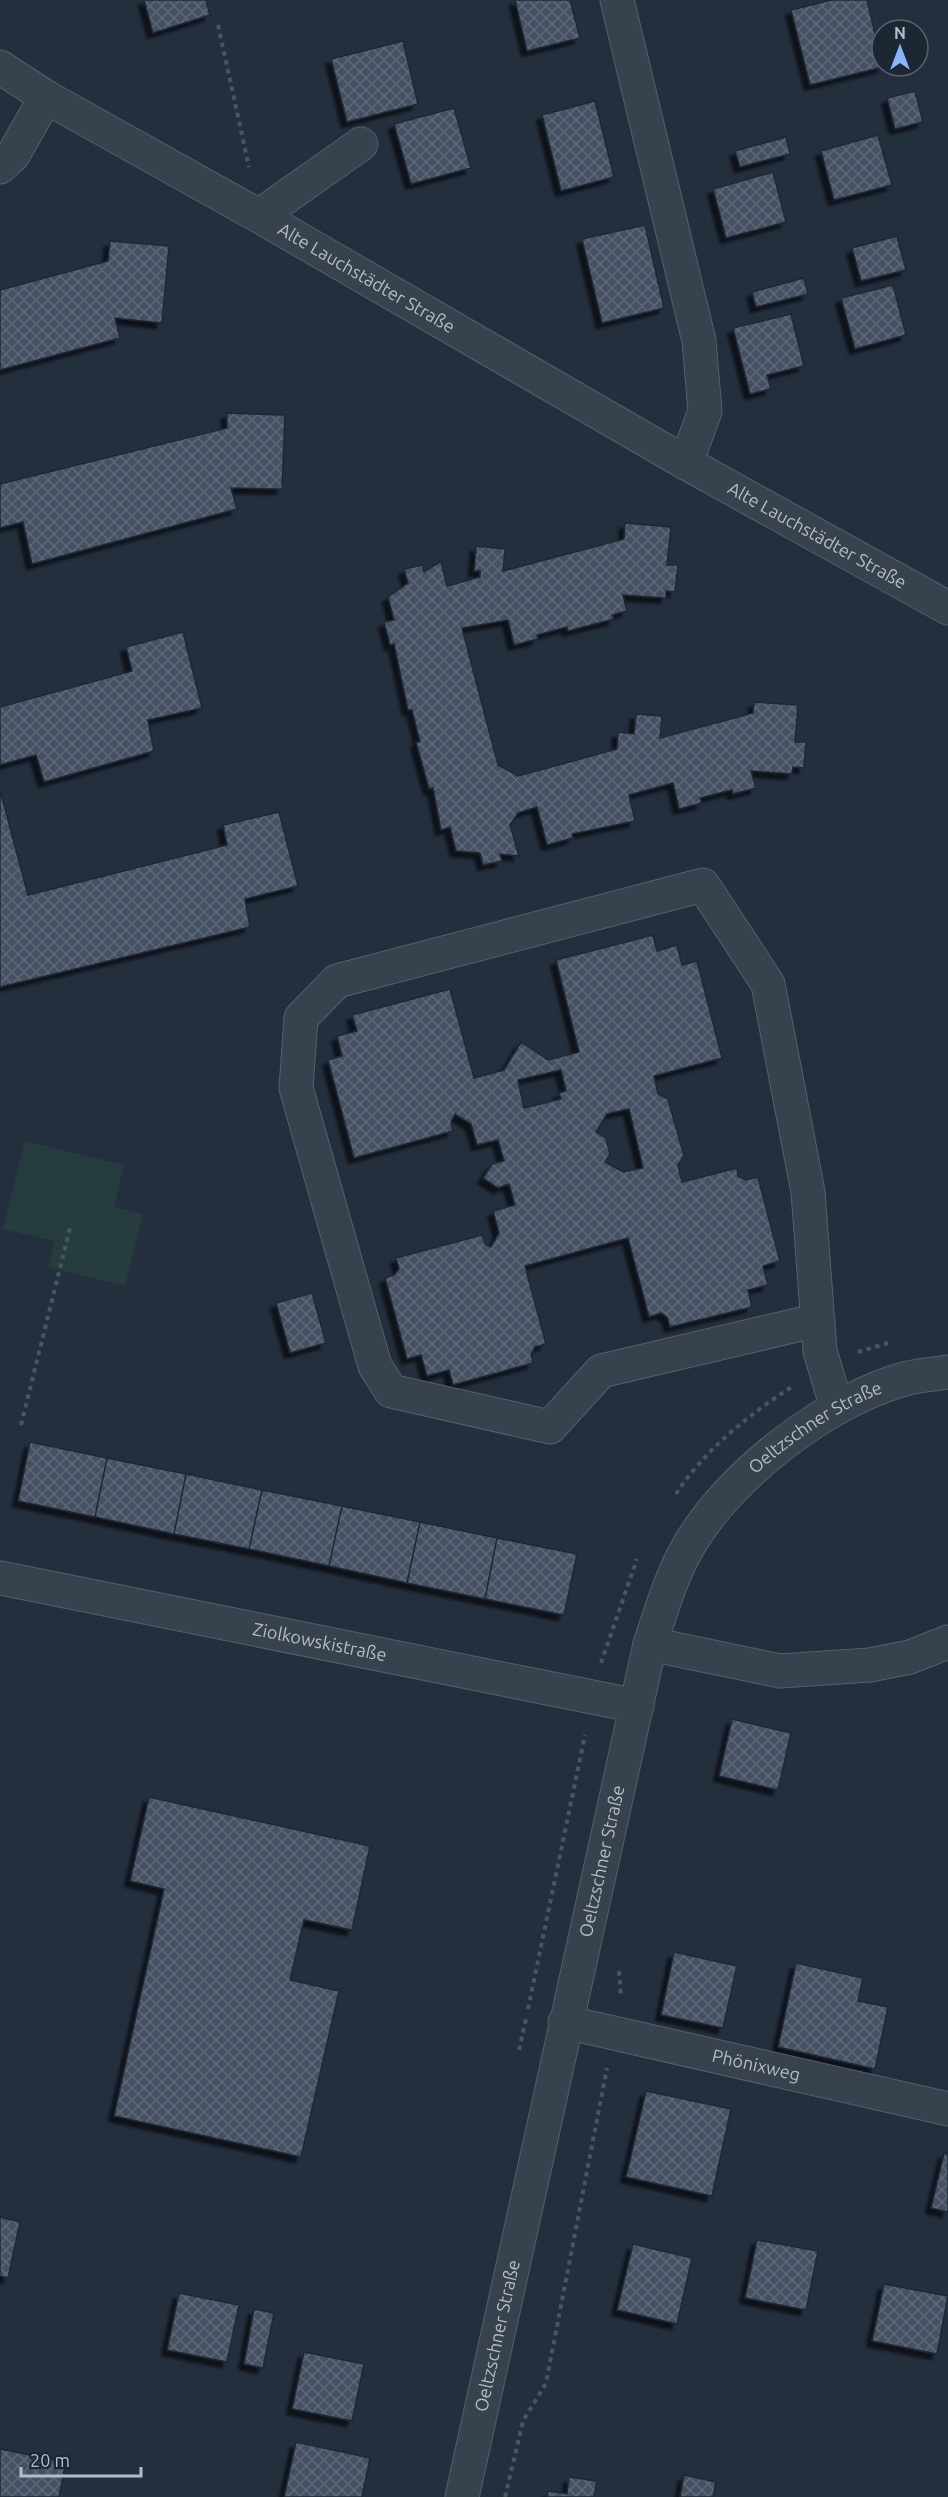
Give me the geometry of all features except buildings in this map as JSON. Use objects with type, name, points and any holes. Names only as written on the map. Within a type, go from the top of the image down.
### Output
[{"type":"street","points":[[617,0],[699,341],[705,411],[686,463]]},
{"type":"street","name":"Alte Lauchstädter Straße","points":[[0,67],[46,97],[259,216],[686,463],[948,608]]},
{"type":"street","points":[[0,167],[13,155],[46,97]]},
{"type":"street","points":[[259,216],[361,144]]},
{"type":"street","points":[[818,1320],[601,1371],[550,1427],[391,1391],[375,1366],[296,1088],[301,1018],[337,981],[703,885],[768,984],[808,1192],[818,1320],[820,1351],[837,1408]]},
{"type":"street","name":"Oeltzschner Straße","points":[[462,2497],[650,1644],[688,1546],[728,1493],[788,1441],[837,1408],[907,1378],[948,1372]]},
{"type":"street","name":"Ziolkowskistraße","points":[[0,1578],[637,1706]]},
{"type":"street","points":[[650,1644],[780,1671],[870,1665],[910,1657],[948,1642]]},
{"type":"street","name":"Phönixweg","points":[[565,2022],[948,2109]]},
{"type":"path","points":[[218,25],[259,216]]},
{"type":"path","points":[[21,1425],[71,1224]]},
{"type":"path","points":[[505,2497],[523,2421],[546,2383],[622,1995],[619,1973],[621,1962]]},
{"type":"green space","points":[[25,1141],[124,1165],[114,1207],[143,1214],[125,1286],[48,1267],[54,1241],[3,1229]]}]
